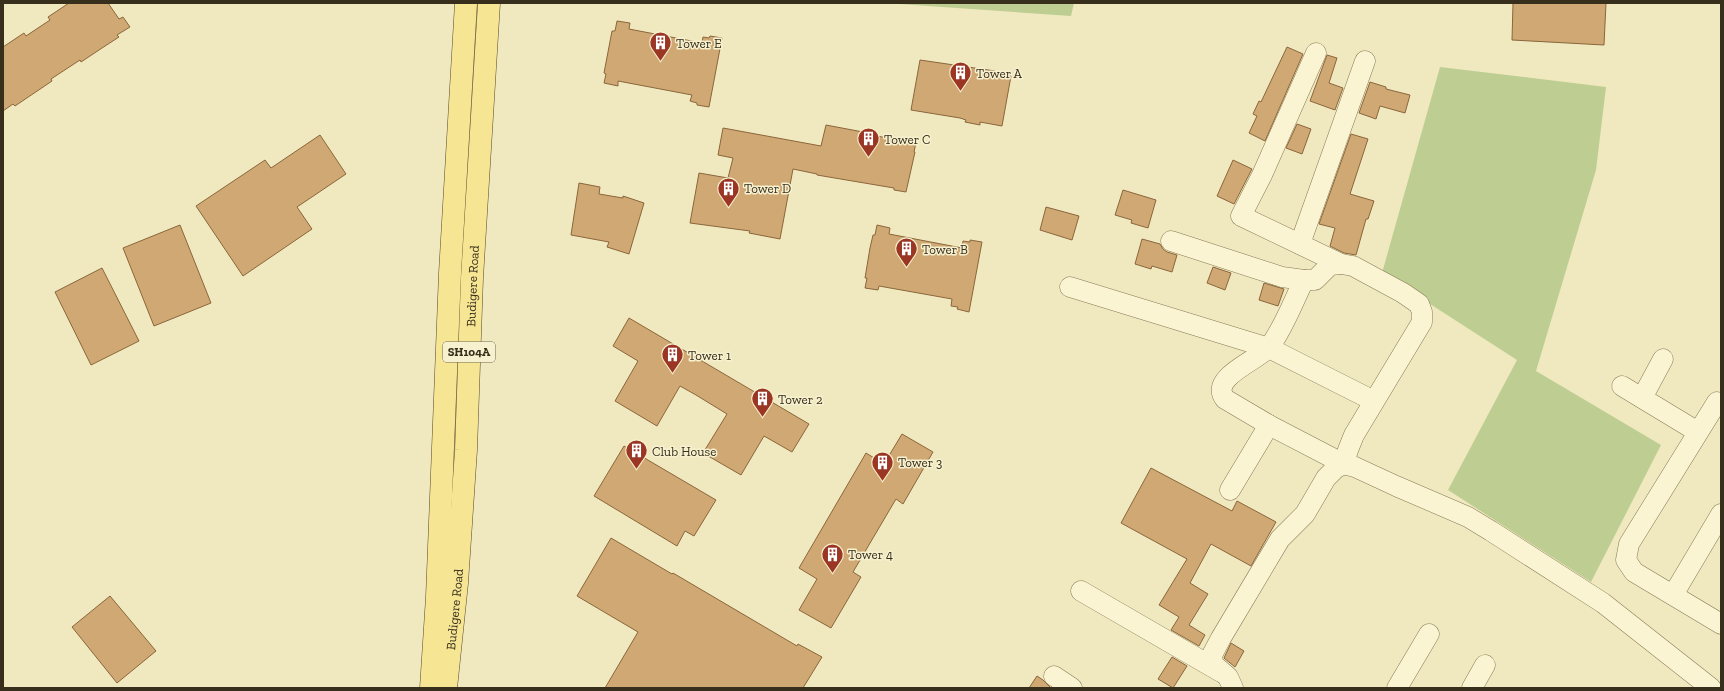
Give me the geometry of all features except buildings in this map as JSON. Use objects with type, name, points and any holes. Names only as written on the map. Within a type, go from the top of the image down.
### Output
[{"type":"main road","name":"Budigere Road","points":[[431,688],[437,597],[450,273],[466,3]]},
{"type":"main road","name":"Budigere Road","points":[[446,688],[457,583],[466,450],[472,278],[489,3]]},
{"type":"street","points":[[1316,53],[1262,175],[1241,216],[1341,264]]},
{"type":"street","points":[[1300,244],[1365,62]]},
{"type":"street","points":[[1171,241],[1282,276],[1304,280],[1315,280],[1330,265],[1341,264],[1353,266],[1403,293],[1418,304],[1422,312],[1422,322],[1354,435],[1344,464],[1336,468],[1326,478],[1305,514],[1280,539],[1221,638],[1212,660],[1213,664],[1221,672]]},
{"type":"street","points":[[1304,280],[1269,348],[1233,372],[1220,389],[1220,394],[1225,399],[1269,425],[1344,464],[1355,467],[1468,516],[1603,603],[1711,688]]},
{"type":"street","points":[[1070,287],[1269,348],[1374,401]]},
{"type":"street","points":[[1642,398],[1663,359]]},
{"type":"street","points":[[1622,386],[1698,432]]},
{"type":"street","points":[[1717,402],[1629,544],[1626,560],[1634,572],[1721,624]]},
{"type":"street","points":[[1230,490],[1269,425]]},
{"type":"street","points":[[1673,595],[1721,514]]},
{"type":"street","points":[[1081,592],[1221,672],[1228,677],[1233,688]]},
{"type":"street","points":[[1396,688],[1429,634]]},
{"type":"street","points":[[1472,688],[1485,665]]},
{"type":"street","points":[[1054,676],[1072,688]]},
{"type":"green space","points":[[885,3],[1074,3],[1071,16]]},
{"type":"green space","points":[[1440,67],[1606,87],[1596,170],[1536,371],[1661,445],[1591,582],[1448,490],[1517,360],[1382,273]]},
{"type":"place","name":"Tower E","points":[[661,62]]},
{"type":"place","name":"Tower A","points":[[961,92]]},
{"type":"place","name":"Tower C","points":[[868,158]]},
{"type":"place","name":"Tower D","points":[[729,208]]},
{"type":"place","name":"Tower B","points":[[906,268]]},
{"type":"place","name":"Tower 1","points":[[673,374]]},
{"type":"place","name":"Tower 2","points":[[762,418]]},
{"type":"place","name":"Club House","points":[[637,470]]},
{"type":"place","name":"Tower 3","points":[[883,482]]},
{"type":"place","name":"Tower 4","points":[[833,574]]}]
